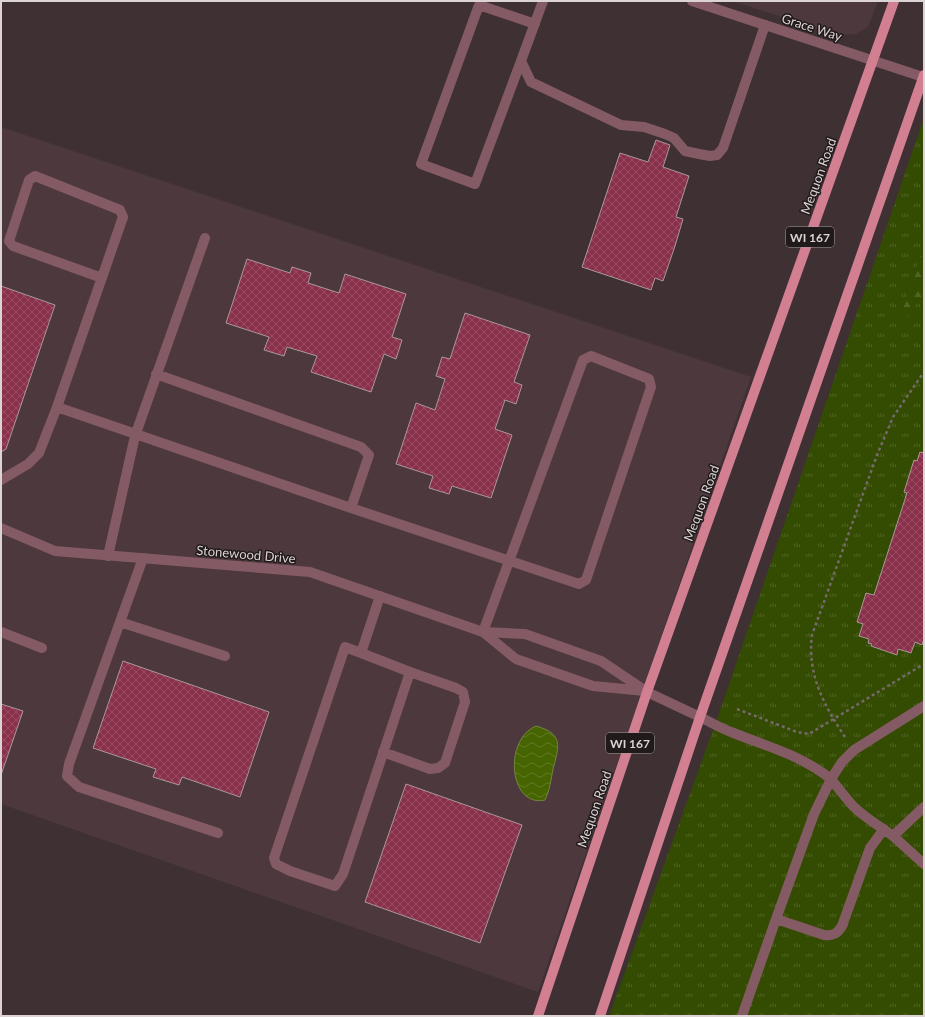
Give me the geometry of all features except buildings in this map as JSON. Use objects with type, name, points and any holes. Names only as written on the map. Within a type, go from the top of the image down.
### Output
[{"type":"main road","name":"Mequon Road","points":[[538,1016],[647,692],[894,1]]},
{"type":"main road","points":[[600,1016],[700,717],[924,76]]},
{"type":"street","points":[[535,24],[479,5],[421,164],[475,184],[521,62],[535,24],[543,1]]},
{"type":"street","name":"Grace Way","points":[[692,1],[873,61],[924,76]]},
{"type":"street","points":[[521,62],[531,82],[620,125],[644,127],[665,134],[674,138],[685,151],[710,156],[717,155],[723,148],[765,25]]},
{"type":"street","points":[[1,480],[28,464],[39,453],[56,408],[102,278],[123,217],[120,210],[35,176],[29,180],[9,241],[13,246],[102,278]]},
{"type":"street","points":[[108,556],[135,436],[205,238]]},
{"type":"street","points":[[56,408],[135,436],[510,560],[579,584],[586,580],[651,387],[649,379],[590,356],[583,360],[510,560],[483,632]]},
{"type":"street","points":[[156,374],[361,447],[369,455],[351,508]]},
{"type":"street","name":"Stonewood Drive","points":[[1,528],[55,551],[310,572],[483,632],[525,634],[601,661],[647,692],[729,732],[796,756],[814,765],[831,779],[854,806],[893,836],[924,864]]},
{"type":"street","points":[[143,558],[69,764],[67,776],[78,787],[218,833]]},
{"type":"street","points":[[361,653],[380,596]]},
{"type":"street","points":[[120,622],[226,656]]},
{"type":"street","points":[[1,632],[42,648]]},
{"type":"street","name":"Stonewood Drive","points":[[483,632],[516,659],[593,686],[647,692]]},
{"type":"street","points":[[383,752],[430,769],[438,768],[445,763],[465,702],[463,692],[456,688],[345,647],[274,858],[276,864],[290,872],[335,886],[343,874],[383,752],[410,672]]},
{"type":"street","points":[[742,1016],[814,814],[831,779],[842,762],[854,750],[924,706]]},
{"type":"street","points":[[893,836],[924,808]]},
{"type":"street","points":[[776,919],[824,935],[831,936],[838,931],[842,926],[870,848],[884,830]]},
{"type":"path","points":[[854,750],[833,719],[818,690],[810,652],[812,635],[877,455],[893,417],[924,372]]},
{"type":"path","points":[[737,709],[803,734],[810,734],[924,664]]},
{"type":"shaded area","points":[[732,1],[878,1],[868,27],[856,34],[838,35]]},
{"type":"shaded area","points":[[1,127],[751,377],[538,992],[1,804]]},
{"type":"green space","points":[[924,118],[924,1016],[609,1016],[716,722]]},
{"type":"green space","points":[[924,245],[924,295],[895,331]]},
{"type":"water","points":[[536,726],[551,733],[555,737],[558,747],[545,800],[533,800],[524,794],[518,784],[515,771],[515,758],[518,745],[525,734]]}]
